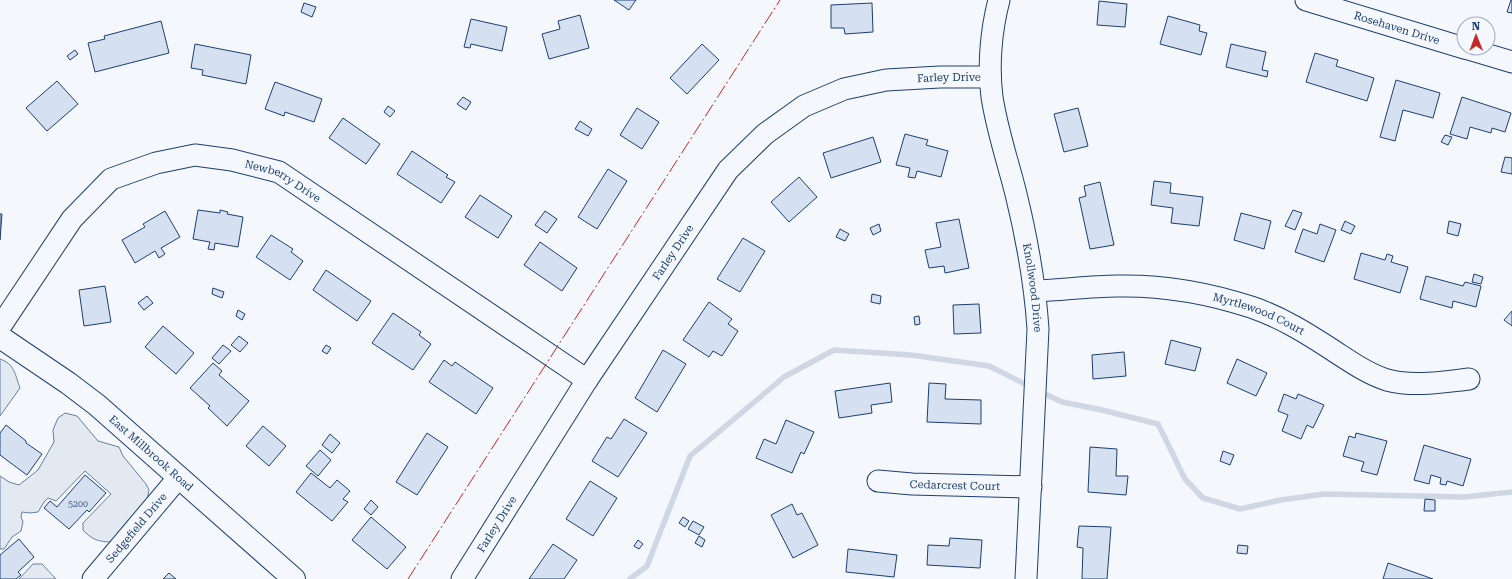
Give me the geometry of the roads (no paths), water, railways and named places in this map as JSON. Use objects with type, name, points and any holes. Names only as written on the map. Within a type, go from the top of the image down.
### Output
[{"type":"main road","name":"East Millbrook Road","points":[[0,337],[62,378],[91,400],[294,579]]},
{"type":"street","name":"Knollwood Drive","points":[[999,0],[994,20],[990,77],[992,97],[1026,237],[1036,291],[1038,329],[1026,579]]},
{"type":"street","name":"Rosehaven Drive","points":[[1306,0],[1456,46]]},
{"type":"street","name":"Rosehaven Drive","points":[[1491,56],[1512,62]]},
{"type":"street","name":"Farley Drive","points":[[462,579],[587,380],[728,170],[765,134],[804,106],[844,89],[886,80],[940,77],[990,77]]},
{"type":"street","name":"Newberry Drive","points":[[0,327],[72,219],[112,179],[156,164],[195,156],[232,160],[278,172],[587,380]]},
{"type":"street","name":"Myrtlewood Court","points":[[1036,291],[1116,286],[1155,287],[1189,291],[1223,298],[1253,308],[1296,326],[1371,374],[1388,380],[1407,383],[1429,383],[1469,379]]},
{"type":"street","name":"Sedgefield Drive","points":[[93,579],[179,477]]},
{"type":"street","name":"Cedarcrest Court","points":[[878,481],[912,484],[1031,487]]},
{"type":"waterway","points":[[630,579],[647,566],[690,456],[784,377],[834,350],[911,355],[989,366],[1031,387]]},
{"type":"waterway","points":[[1039,391],[1062,402],[1158,424],[1185,479],[1203,498],[1240,509],[1281,500],[1324,494],[1464,497],[1512,492]]}]
